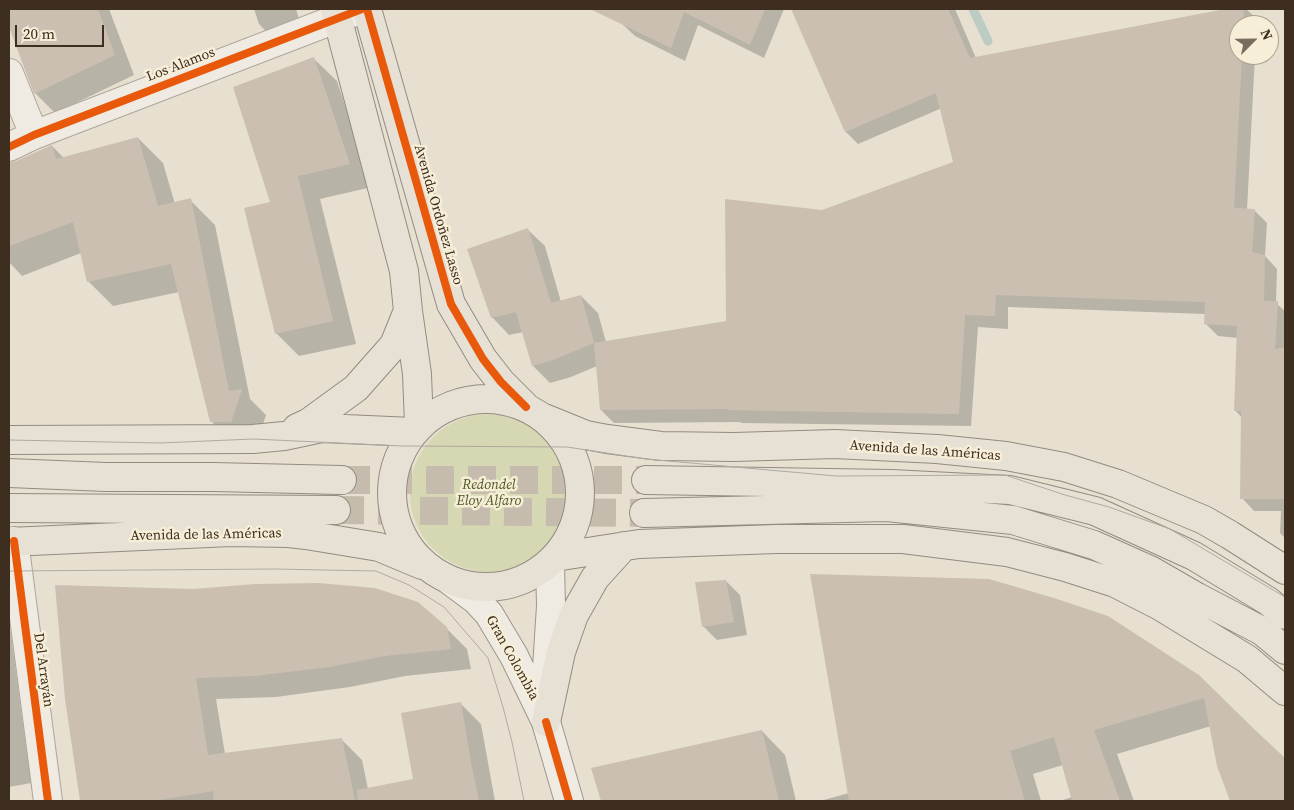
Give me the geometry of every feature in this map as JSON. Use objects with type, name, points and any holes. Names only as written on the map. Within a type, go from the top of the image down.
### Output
[{"type":"main road","name":"Avenida Ordoñez Lasso","points":[[368,9],[451,304],[483,359],[501,382],[535,413]]},
{"type":"main road","points":[[336,14],[404,271],[417,374],[416,429]]},
{"type":"main road","points":[[388,214],[423,206]]},
{"type":"main road","points":[[253,439],[284,433],[308,423],[356,388],[394,345],[408,311]]},
{"type":"main road","points":[[470,399],[508,400],[535,413],[573,455],[578,476],[581,495],[579,512],[574,529],[566,544],[553,560],[528,578],[502,586],[475,587],[438,574],[414,555],[396,523],[391,487],[403,446],[416,429],[434,413],[451,404],[470,399]]},
{"type":"main road","name":"Avenida de las Américas","points":[[535,413],[586,435],[661,446],[734,447],[835,444],[937,449],[1006,456],[1064,467],[1118,484],[1204,520],[1285,570]]},
{"type":"main road","points":[[9,440],[253,439],[284,436],[322,428],[416,429]]},
{"type":"main road","points":[[9,473],[106,477],[342,480]]},
{"type":"main road","points":[[646,480],[891,484],[1010,490],[1095,511],[1194,556],[1268,601],[1285,615]]},
{"type":"main road","points":[[644,513],[887,507],[1013,520],[1094,545],[1152,571],[1262,631],[1285,650]]},
{"type":"main road","name":"Avenida de las Américas","points":[[9,508],[336,510]]},
{"type":"main road","name":"Avenida de las Américas","points":[[11,542],[231,532],[289,533],[379,547],[438,574]]},
{"type":"main road","points":[[553,560],[639,544],[776,539],[903,539],[1007,552],[1065,567],[1115,583],[1160,606],[1246,660],[1285,690]]},
{"type":"main road","points":[[546,722],[561,652],[574,615],[595,578],[624,546]]},
{"type":"street","name":"Los Alamos","points":[[9,147],[34,135],[336,14],[362,9]]},
{"type":"street","points":[[9,72],[34,135]]},
{"type":"street","name":"Del Arrayán","points":[[11,542],[48,801]]},
{"type":"street","name":"Gran Colombia","points":[[546,722],[546,676],[553,560]]},
{"type":"street","name":"Gran Colombia","points":[[438,574],[476,600],[490,614],[514,656],[546,722],[569,801]]},
{"type":"green space","name":"Redondel Eloy Alfaro","points":[[497,414],[512,417],[526,423],[545,437],[555,449],[565,470],[568,493],[565,516],[555,537],[545,549],[533,559],[512,569],[497,572],[481,572],[466,569],[445,559],[423,537],[411,508],[410,485],[413,470],[423,449],[445,427],[474,415]]},
{"type":"building","points":[[9,9],[98,9],[115,55],[34,94],[9,27]]},
{"type":"building","points":[[590,9],[765,9],[750,45],[684,12],[671,48]]},
{"type":"building","points":[[791,9],[948,9],[970,58],[1225,9],[1244,9],[1244,15],[1229,15],[1229,65],[1241,65],[1234,208],[1255,209],[1252,252],[1265,255],[1264,301],[1278,301],[1275,349],[1285,347],[1285,499],[1240,499],[1241,411],[1234,411],[1237,326],[1204,324],[1205,302],[996,295],[995,316],[965,315],[959,414],[727,409],[600,410],[594,343],[726,321],[725,199],[822,210],[953,162],[936,93],[845,132]]},
{"type":"building","points":[[314,57],[350,164],[298,176],[333,321],[275,334],[244,208],[270,202],[233,87]]},
{"type":"building","points":[[138,137],[158,206],[191,198],[229,391],[242,389],[231,422],[210,422],[171,264],[87,282],[73,222],[9,246],[9,163],[52,145],[56,159]]},
{"type":"building","points":[[528,228],[551,303],[581,295],[594,343],[553,360],[532,366],[516,312],[491,318],[467,249]]},
{"type":"building","points":[[810,574],[989,579],[1108,616],[1199,675],[1285,758],[1285,801],[1230,801],[1217,766],[1204,698],[1094,730],[1120,801],[1072,801],[1054,737],[1010,751],[1025,801],[849,801]]},
{"type":"building","points":[[726,580],[734,622],[702,627],[695,582]]},
{"type":"building","points":[[319,583],[375,588],[418,602],[447,627],[451,649],[384,656],[329,667],[254,676],[196,678],[208,755],[342,738],[355,801],[214,801],[213,791],[154,801],[80,801],[65,699],[55,585],[193,589],[255,584]]},
{"type":"building","points":[[461,702],[479,801],[358,801],[357,790],[413,779],[401,713]]},
{"type":"building","points":[[762,730],[779,801],[601,801],[591,768]]},
{"type":"waterway","points":[[973,9],[988,41]]},
{"type":"tunnel","points":[[342,480],[646,480]]},
{"type":"tunnel","points":[[336,510],[644,513]]},
{"type":"tram line","points":[[9,440],[160,443],[253,439],[403,446],[567,447],[646,459],[836,476],[1005,475],[1109,507],[1170,529],[1285,597]]},
{"type":"tram line","points":[[9,571],[275,569],[376,571],[409,585],[444,607],[488,658],[512,742],[524,801]]},
{"type":"cycle path","points":[[9,147],[34,135],[362,9]]},
{"type":"cycle path","points":[[367,9],[451,304],[483,359],[501,382],[526,407]]},
{"type":"cycle path","points":[[14,541],[48,801]]},
{"type":"cycle path","points":[[546,722],[569,801]]}]
